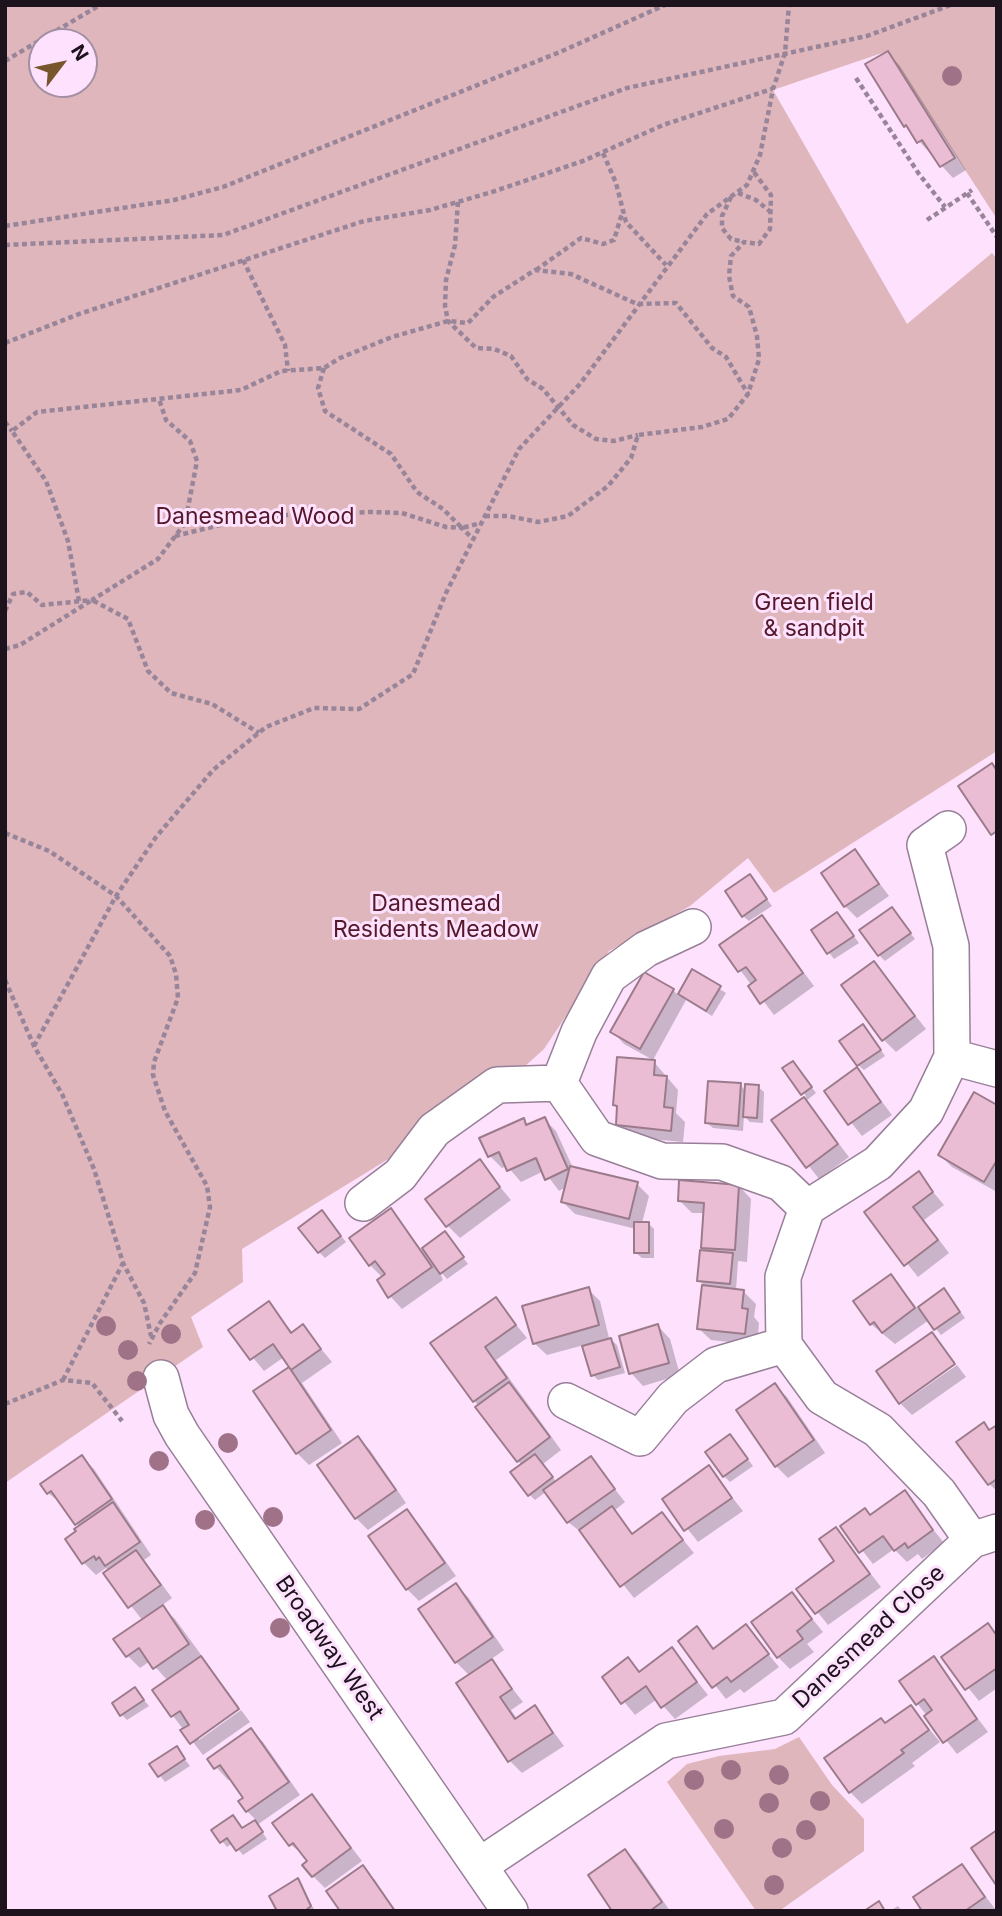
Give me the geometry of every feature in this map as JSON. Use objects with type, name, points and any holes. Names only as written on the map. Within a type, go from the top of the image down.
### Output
[{"type":"street","points":[[947,829],[925,845],[951,946],[952,1057],[926,1111],[878,1163],[807,1208],[783,1277],[784,1345],[822,1397],[878,1430],[985,1536]]},
{"type":"street","points":[[559,1083],[579,1032],[609,976],[646,949],[694,927]]},
{"type":"street","points":[[952,1057],[997,1069]]},
{"type":"street","points":[[559,1083],[597,1138],[662,1161],[722,1162],[781,1183],[807,1208]]},
{"type":"street","points":[[363,1203],[400,1175],[434,1130],[497,1085],[559,1083]]},
{"type":"street","points":[[566,1401],[639,1450],[673,1398],[716,1364],[784,1345]]},
{"type":"street","name":"Broadway West","points":[[161,1378],[172,1415],[182,1435],[510,1911]]},
{"type":"street","name":"Danesmead Close","points":[[479,1866],[666,1741],[784,1717],[985,1536]]},
{"type":"path","points":[[5,61],[100,5]]},
{"type":"path","points":[[5,226],[174,200],[223,187],[560,51],[666,5]]},
{"type":"path","points":[[34,1046],[116,896],[156,837],[213,770],[266,727],[314,708],[359,709],[413,674],[446,593],[519,449],[580,384],[666,265],[707,214],[747,186],[760,155],[773,89],[785,53],[789,5]]},
{"type":"path","points":[[5,245],[223,235],[627,88],[867,36],[951,5]]},
{"type":"path","points":[[856,78],[919,174],[945,207]]},
{"type":"path","points":[[5,343],[79,314],[365,221],[458,202],[603,152],[663,125],[773,89]]},
{"type":"path","points":[[603,152],[616,183],[626,222],[666,265]]},
{"type":"path","points":[[731,196],[722,216],[722,228],[731,239],[759,244],[770,229],[773,214],[771,195],[753,171]]},
{"type":"path","points":[[927,220],[970,191],[997,237]]},
{"type":"path","points":[[737,192],[756,200],[773,214]]},
{"type":"path","points":[[458,202],[455,245],[446,280],[445,306],[448,321],[476,348],[494,349],[511,356],[527,379],[543,389],[573,425],[596,439],[614,441],[638,435],[702,427],[728,419],[748,394],[760,359],[757,336],[749,307],[733,296],[729,276],[731,256],[744,242]]},
{"type":"path","points":[[12,430],[37,412],[241,390],[281,371],[324,368],[340,358],[392,337],[448,321],[468,323],[494,297],[581,239],[603,244],[614,240],[623,209]]},
{"type":"path","points":[[243,260],[285,345],[288,371]]},
{"type":"path","points":[[535,270],[571,274],[637,304],[676,303],[712,348],[726,357],[748,394]]},
{"type":"path","points":[[324,368],[318,388],[325,411],[391,454],[417,492],[443,509],[473,539]]},
{"type":"path","points":[[5,649],[20,645],[121,585],[158,559],[185,523],[197,461],[190,441],[166,420],[159,399]]},
{"type":"path","points":[[5,422],[46,481],[68,541],[79,601]]},
{"type":"path","points":[[485,516],[509,516],[538,522],[568,516],[608,486],[631,458],[638,435]]},
{"type":"path","points":[[174,537],[257,516],[371,512],[402,513],[446,527],[462,528],[481,523]]},
{"type":"path","points":[[5,611],[13,594],[27,592],[42,606],[92,600],[128,619],[148,671],[171,693],[212,704],[259,733]]},
{"type":"path","points":[[5,833],[49,851],[116,896],[170,956],[176,974],[178,998],[154,1062],[153,1075],[164,1111],[207,1186],[210,1206],[195,1273],[151,1336]]},
{"type":"path","points":[[5,980],[34,1046],[62,1094],[94,1169],[122,1263],[144,1303],[151,1336],[150,1353],[161,1378]]},
{"type":"path","points":[[63,1380],[122,1263]]},
{"type":"path","points":[[5,1404],[63,1380],[92,1383],[122,1421]]},
{"type":"green space","points":[[5,5],[997,5],[997,219],[888,51],[773,90],[907,324],[992,253],[997,259],[997,751],[774,893],[748,858],[690,906],[609,951],[544,1049],[524,1067],[494,1070],[439,1104],[403,1150],[242,1249],[243,1282],[191,1317],[203,1347],[5,1483]]},
{"type":"green space","points":[[799,1737],[832,1785],[864,1819],[864,1851],[779,1911],[756,1911],[667,1782],[687,1764],[719,1756],[775,1749]]},
{"type":"building","points":[[888,51],[955,158],[940,167],[922,140],[917,143],[906,125],[904,127],[865,64]]},
{"type":"building","points":[[992,763],[997,771],[997,831],[991,835],[958,786]]},
{"type":"building","points":[[855,849],[879,884],[844,907],[821,873]]},
{"type":"building","points":[[750,874],[767,899],[742,917],[725,891]]},
{"type":"building","points":[[892,907],[911,933],[878,956],[859,930]]},
{"type":"building","points":[[837,912],[854,936],[827,954],[811,930]]},
{"type":"building","points":[[762,915],[803,973],[760,1004],[748,986],[756,980],[746,967],[738,972],[719,945]]},
{"type":"building","points":[[874,961],[915,1016],[882,1041],[841,985]]},
{"type":"building","points":[[692,969],[721,986],[706,1011],[678,994]]},
{"type":"building","points":[[644,972],[674,989],[640,1049],[610,1032]]},
{"type":"building","points":[[863,1024],[881,1050],[857,1066],[839,1041]]},
{"type":"building","points":[[617,1057],[655,1060],[654,1075],[667,1076],[664,1107],[673,1108],[671,1131],[616,1125],[617,1106],[613,1105]]},
{"type":"building","points":[[793,1061],[812,1087],[801,1095],[782,1068]]},
{"type":"building","points":[[857,1067],[881,1102],[848,1125],[824,1091]]},
{"type":"building","points":[[708,1081],[741,1083],[738,1126],[705,1123]]},
{"type":"building","points":[[745,1084],[759,1085],[757,1118],[743,1117]]},
{"type":"building","points":[[974,1092],[997,1105],[997,1160],[984,1182],[938,1155]]},
{"type":"building","points":[[804,1097],[838,1144],[806,1168],[771,1120]]},
{"type":"building","points":[[545,1117],[568,1169],[545,1180],[536,1158],[507,1171],[499,1152],[488,1157],[479,1138],[524,1118],[526,1125]]},
{"type":"building","points":[[480,1159],[500,1187],[446,1227],[425,1199]]},
{"type":"building","points":[[570,1166],[638,1182],[629,1219],[561,1202]]},
{"type":"building","points":[[919,1171],[933,1192],[913,1207],[938,1240],[904,1266],[864,1212]]},
{"type":"building","points":[[679,1180],[739,1185],[735,1250],[701,1248],[704,1203],[678,1201]]},
{"type":"building","points":[[391,1208],[432,1267],[388,1298],[377,1280],[385,1274],[375,1261],[369,1266],[349,1238]]},
{"type":"building","points":[[322,1210],[341,1236],[318,1253],[298,1228]]},
{"type":"building","points":[[634,1222],[649,1222],[649,1253],[634,1253]]},
{"type":"building","points":[[445,1231],[464,1257],[440,1274],[422,1248]]},
{"type":"building","points":[[700,1250],[733,1253],[730,1284],[697,1281]]},
{"type":"building","points":[[891,1274],[915,1308],[882,1333],[874,1322],[870,1325],[853,1301]]},
{"type":"building","points":[[702,1285],[744,1290],[742,1308],[748,1309],[745,1334],[697,1329]]},
{"type":"building","points":[[589,1287],[599,1325],[533,1344],[522,1306]]},
{"type":"building","points":[[944,1288],[960,1312],[934,1330],[918,1307]]},
{"type":"building","points":[[496,1297],[516,1325],[485,1347],[507,1378],[473,1402],[430,1343]]},
{"type":"building","points":[[269,1301],[291,1333],[303,1324],[321,1349],[291,1370],[273,1344],[250,1360],[228,1330]]},
{"type":"building","points":[[658,1324],[669,1363],[629,1374],[619,1336]]},
{"type":"building","points":[[932,1332],[955,1364],[899,1404],[876,1371]]},
{"type":"building","points":[[611,1338],[620,1367],[591,1376],[582,1346]]},
{"type":"building","points":[[289,1367],[331,1430],[296,1454],[253,1391]]},
{"type":"building","points":[[509,1382],[550,1437],[517,1462],[475,1407]]},
{"type":"building","points":[[775,1383],[814,1440],[775,1467],[736,1410]]},
{"type":"building","points":[[984,1422],[989,1430],[997,1425],[997,1479],[988,1485],[956,1442]]},
{"type":"building","points":[[730,1434],[748,1459],[723,1477],[705,1452]]},
{"type":"building","points":[[358,1436],[396,1490],[355,1519],[317,1465]]},
{"type":"building","points":[[535,1454],[553,1477],[528,1496],[510,1472]]},
{"type":"building","points":[[82,1455],[112,1499],[75,1525],[51,1491],[47,1494],[40,1484]]},
{"type":"building","points":[[591,1456],[615,1489],[567,1523],[543,1490]]},
{"type":"building","points":[[709,1465],[732,1498],[684,1531],[662,1499]]},
{"type":"building","points":[[905,1490],[933,1530],[908,1548],[905,1543],[894,1551],[883,1536],[859,1553],[840,1526],[865,1508],[870,1515]]},
{"type":"building","points":[[113,1502],[140,1542],[105,1566],[99,1557],[96,1560],[94,1556],[82,1564],[65,1539],[76,1531],[74,1529]]},
{"type":"building","points":[[612,1506],[632,1534],[662,1512],[683,1540],[620,1587],[579,1530]]},
{"type":"building","points":[[407,1509],[445,1563],[406,1590],[368,1536]]},
{"type":"building","points":[[836,1527],[870,1574],[815,1614],[796,1589],[834,1561],[819,1539]]},
{"type":"building","points":[[136,1550],[161,1585],[128,1608],[103,1573]]},
{"type":"building","points":[[456,1583],[493,1637],[455,1663],[418,1609]]},
{"type":"building","points":[[792,1592],[812,1619],[797,1631],[803,1639],[777,1658],[751,1622]]},
{"type":"building","points":[[163,1605],[189,1644],[153,1669],[139,1648],[126,1657],[113,1639]]},
{"type":"building","points":[[988,1623],[997,1636],[997,1668],[965,1690],[941,1657]]},
{"type":"building","points":[[746,1624],[769,1654],[731,1682],[727,1677],[712,1688],[678,1641],[697,1626],[713,1649]]},
{"type":"building","points":[[672,1647],[697,1682],[661,1708],[646,1686],[621,1704],[602,1677],[628,1657],[639,1672]]},
{"type":"building","points":[[201,1656],[239,1709],[190,1744],[180,1730],[189,1725],[180,1711],[171,1717],[152,1690]]},
{"type":"building","points":[[934,1656],[977,1719],[943,1743],[924,1716],[932,1710],[924,1699],[916,1705],[899,1681]]},
{"type":"building","points":[[492,1659],[512,1689],[500,1697],[515,1719],[535,1705],[553,1733],[508,1762],[456,1683]]},
{"type":"building","points":[[135,1687],[144,1700],[120,1716],[112,1703]]},
{"type":"building","points":[[911,1705],[929,1730],[901,1750],[904,1753],[849,1793],[824,1758],[881,1718],[885,1723]]},
{"type":"building","points":[[251,1728],[289,1782],[246,1812],[238,1801],[243,1798],[220,1765],[214,1769],[207,1759]]},
{"type":"building","points":[[177,1746],[185,1759],[158,1777],[149,1764]]},
{"type":"building","points":[[312,1794],[351,1848],[312,1877],[302,1865],[307,1861],[293,1843],[289,1846],[272,1823]]},
{"type":"building","points":[[233,1815],[242,1828],[255,1820],[263,1832],[236,1851],[227,1838],[220,1843],[211,1830]]},
{"type":"building","points":[[997,1830],[997,1884],[996,1885],[971,1848]]},
{"type":"building","points":[[625,1849],[662,1902],[650,1911],[612,1911],[588,1875]]},
{"type":"building","points":[[962,1864],[985,1897],[965,1911],[922,1911],[913,1897]]},
{"type":"building","points":[[363,1865],[395,1911],[340,1911],[326,1891]]},
{"type":"building","points":[[298,1878],[311,1906],[305,1911],[277,1911],[269,1896]]},
{"type":"building","points":[[879,1901],[885,1911],[864,1911]]},
{"type":"park label","name":"Danesmead Wood","points":[[255,517]]},
{"type":"park label","name":"Green field & sandpit","points":[[814,616]]},
{"type":"park label","name":"Danesmead Residents Meadow","points":[[436,917]]}]
